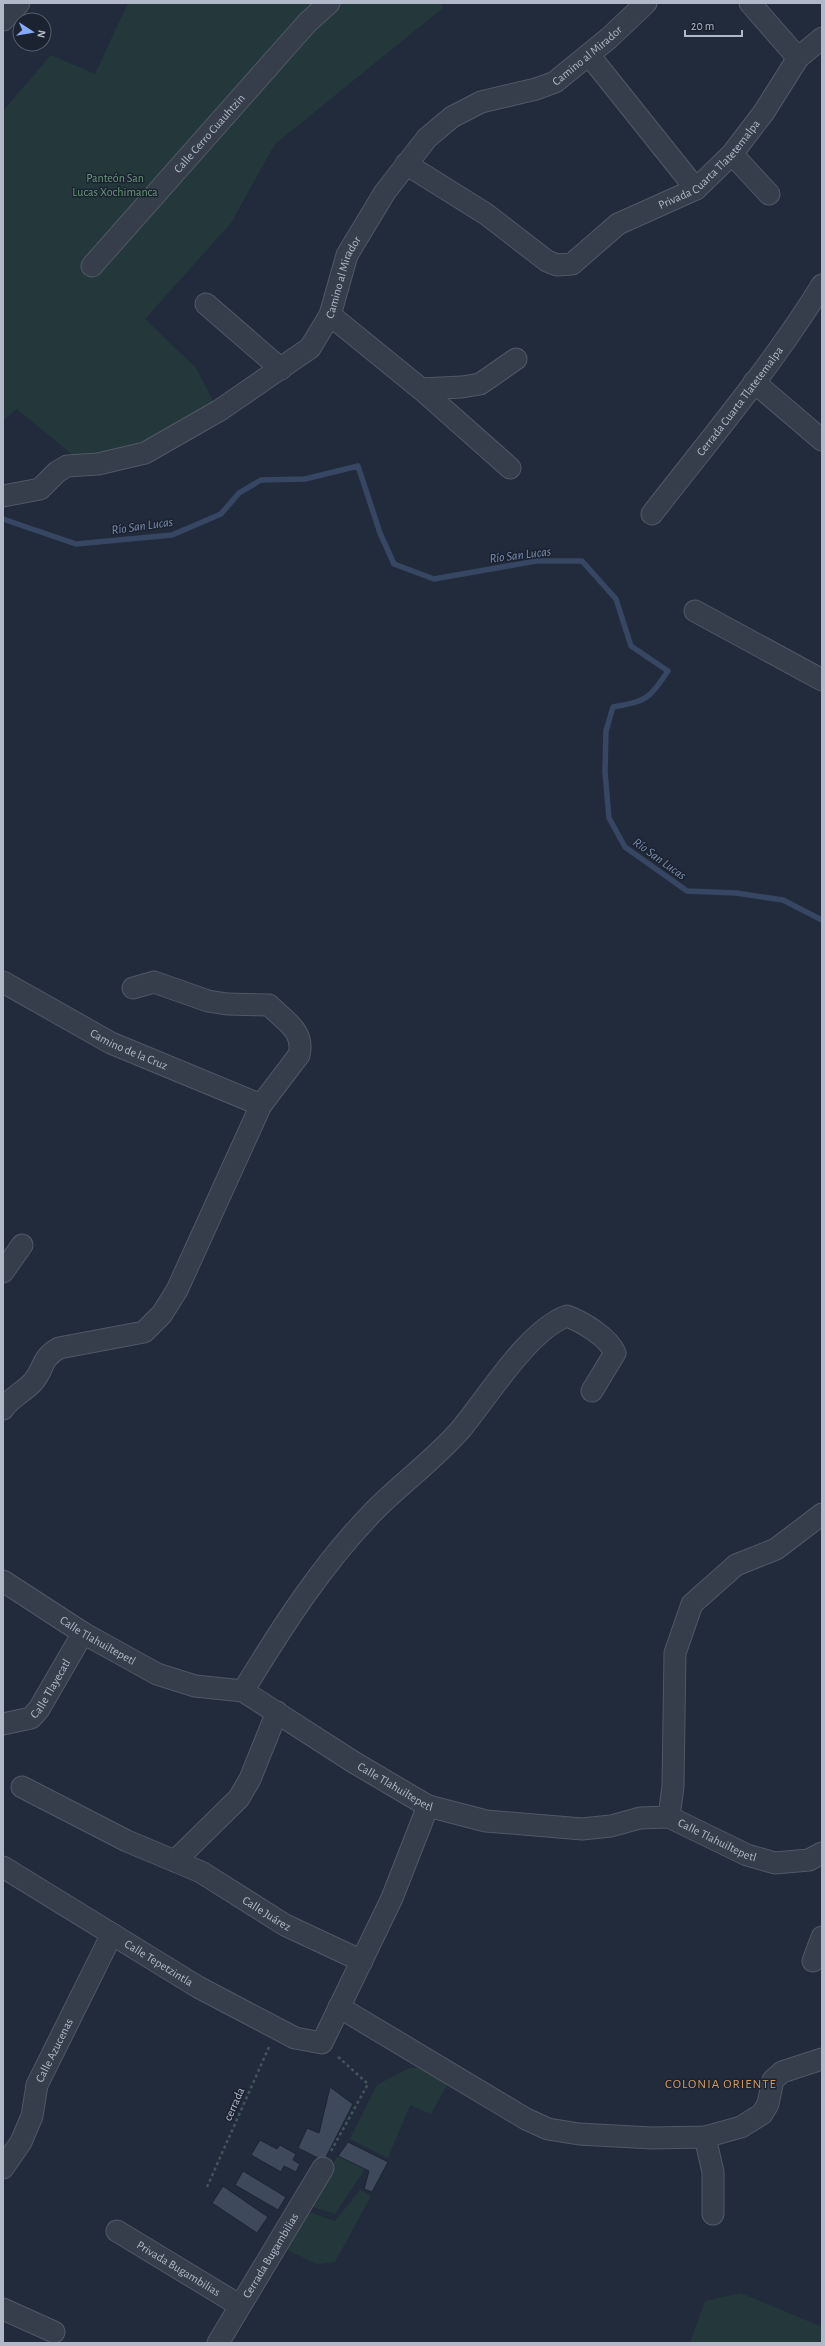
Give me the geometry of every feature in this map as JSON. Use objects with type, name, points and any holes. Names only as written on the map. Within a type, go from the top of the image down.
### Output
[{"type":"street","points":[[3,20],[19,3]]},
{"type":"street","name":"Calle Cerro Cuauhtzin","points":[[92,266],[307,23],[329,3]]},
{"type":"street","name":"Camino al Mirador","points":[[3,496],[40,489],[57,472],[67,466],[98,464],[145,453],[220,410],[310,348],[330,315],[347,255],[385,192],[427,138],[452,117],[481,102],[555,82],[589,55],[646,3]]},
{"type":"street","points":[[750,3],[798,58]]},
{"type":"street","name":"Privada Cuarta Tlatetemalpa","points":[[406,164],[486,214],[547,261],[557,265],[572,264],[618,224],[696,189],[732,154],[764,112],[798,58],[822,38]]},
{"type":"street","points":[[589,55],[696,189]]},
{"type":"street","points":[[732,154],[769,194]]},
{"type":"street","name":"Cerrada Cuarta Tlatetemalpa","points":[[652,514],[754,382],[805,312],[822,285]]},
{"type":"street","points":[[206,304],[281,369]]},
{"type":"street","points":[[330,315],[421,389],[510,468]]},
{"type":"street","points":[[421,389],[462,388],[480,384],[516,359]]},
{"type":"street","points":[[754,382],[822,440]]},
{"type":"street","points":[[695,611],[822,680]]},
{"type":"street","name":"Camino de la Cruz","points":[[3,982],[111,1043],[261,1105]]},
{"type":"street","points":[[3,1409],[8,1402],[33,1382],[48,1355],[53,1351],[59,1348],[144,1332],[162,1314],[177,1290],[261,1105],[299,1055],[302,1045],[300,1035],[269,1005],[227,1004],[208,1001],[154,982],[133,988]]},
{"type":"street","points":[[3,1272],[22,1244]]},
{"type":"street","points":[[243,1691],[320,1572],[374,1511],[460,1430],[510,1364],[555,1320],[567,1316],[579,1320],[612,1346],[615,1353],[612,1361],[592,1391]]},
{"type":"street","points":[[669,1817],[673,1786],[675,1653],[692,1604],[736,1565],[776,1549],[822,1514]]},
{"type":"street","name":"Calle Tlahuiltepetl","points":[[3,1581],[83,1633],[157,1674],[195,1686],[243,1691],[355,1763],[428,1806],[486,1821],[582,1829],[611,1826],[640,1818],[669,1817],[747,1855],[775,1863],[809,1860],[822,1853]]},
{"type":"street","name":"Calle Tlayecatl","points":[[3,1724],[31,1718],[39,1709],[83,1633]]},
{"type":"street","points":[[175,1861],[239,1798],[250,1779],[277,1712]]},
{"type":"street","name":"Calle Juárez","points":[[22,1786],[127,1842],[201,1872],[285,1925],[362,1961]]},
{"type":"street","points":[[322,2043],[392,1898],[428,1806]]},
{"type":"street","name":"Calle Tepetzintla","points":[[3,1867],[198,1988],[295,2038],[322,2043]]},
{"type":"street","name":"Calle Azucenas","points":[[3,2168],[21,2142],[32,2116],[37,2085],[112,1934]]},
{"type":"street","points":[[813,1961],[822,1937]]},
{"type":"street","points":[[339,2007],[526,2119],[548,2129],[652,2138],[706,2137],[741,2127],[762,2114],[768,2104],[773,2080],[782,2072],[822,2059]]},
{"type":"street","points":[[706,2137],[713,2172],[713,2214]]},
{"type":"street","name":"Cerrada Bugambilias","points":[[218,2343],[322,2168]]},
{"type":"street","name":"Privada Bugambilias","points":[[117,2231],[239,2306]]},
{"type":"street","points":[[3,2308],[54,2332]]},
{"type":"path","name":"cerrada","points":[[207,2188],[277,2029]]},
{"type":"path","points":[[322,2043],[368,2084],[322,2168]]},
{"type":"green space","name":"Panteón San Lucas Xochimanca","points":[[128,3],[441,3],[443,8],[275,144],[231,223],[145,319],[196,368],[214,403],[143,445],[74,456],[17,409],[3,420],[3,111],[51,55],[95,74]]},
{"type":"green space","points":[[434,2067],[451,2078],[431,2114],[410,2105],[388,2158],[350,2139],[377,2085],[409,2068]]},
{"type":"green space","points":[[338,2156],[365,2169],[335,2214],[307,2205]]},
{"type":"green space","points":[[360,2190],[371,2196],[335,2262],[317,2264],[281,2247],[303,2210],[335,2221]]},
{"type":"green space","points":[[741,2293],[822,2327],[822,2343],[690,2343],[705,2301]]},
{"type":"building","points":[[330,2087],[353,2104],[324,2161],[298,2148],[307,2128],[319,2133]]},
{"type":"building","points":[[260,2140],[277,2149],[280,2145],[296,2154],[293,2160],[300,2164],[296,2172],[284,2166],[281,2172],[251,2155]]},
{"type":"building","points":[[348,2142],[388,2162],[372,2192],[364,2189],[369,2171],[338,2156]]},
{"type":"building","points":[[243,2171],[286,2197],[278,2210],[235,2185]]},
{"type":"building","points":[[223,2186],[268,2217],[257,2233],[212,2203]]},
{"type":"waterway","name":"Río San Lucas","points":[[3,519],[76,544],[172,535],[221,514],[239,493],[261,480],[305,479],[358,466],[380,533],[394,564],[434,579],[536,561],[582,561],[616,599],[631,646],[668,671],[656,688],[646,698],[633,703],[613,707],[606,731],[605,772],[609,818],[625,847],[687,891],[736,893],[783,900],[822,920]]},
{"type":"district","name":"COLONIA ORIENTE","points":[[721,2083]]}]
